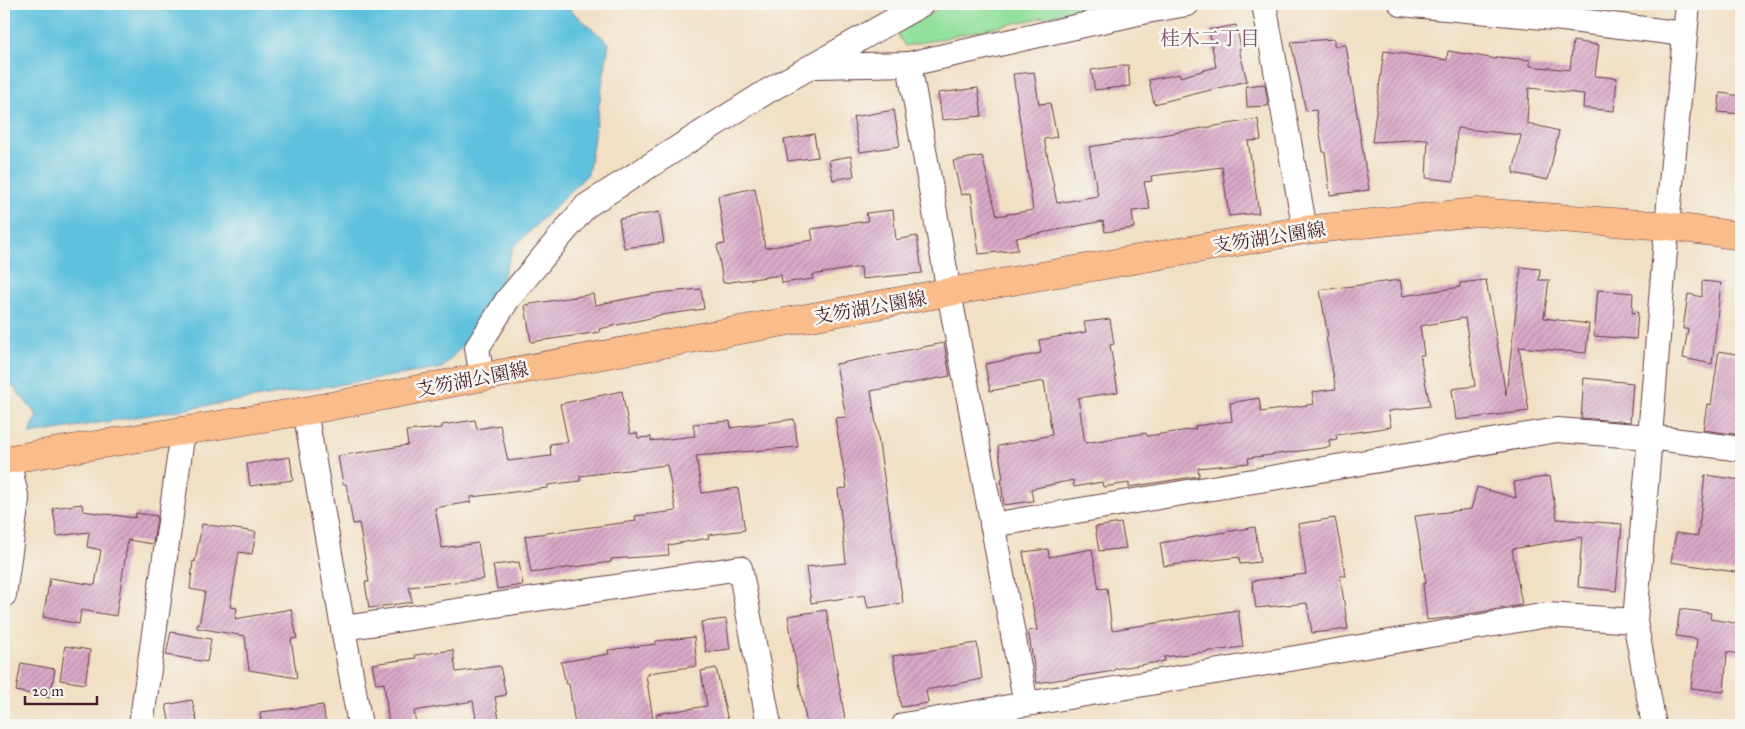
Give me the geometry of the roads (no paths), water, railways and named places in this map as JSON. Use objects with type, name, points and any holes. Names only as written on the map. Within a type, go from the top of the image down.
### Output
[{"type":"main road","name":"支笏湖公園線","points":[[6,460],[305,411],[949,292],[1305,230],[1477,212],[1667,226],[1741,236]]},
{"type":"street","points":[[482,377],[477,348],[508,299],[586,206],[766,92],[922,4]]},
{"type":"street","points":[[815,66],[909,64],[1147,11],[1187,4]]},
{"type":"street","points":[[1264,4],[1305,230]]},
{"type":"street","points":[[1401,4],[1555,18],[1685,34]]},
{"type":"street","points":[[1654,725],[1635,621],[1667,226],[1688,4]]},
{"type":"street","points":[[909,64],[949,292],[1026,704]]},
{"type":"street","points":[[305,411],[360,725]]},
{"type":"street","points":[[992,525],[1558,430],[1650,437],[1741,449]]},
{"type":"street","points":[[141,725],[183,431]]},
{"type":"street","points":[[4,595],[17,500],[6,460]]},
{"type":"street","points":[[344,628],[740,568],[769,725]]},
{"type":"street","points":[[904,725],[1547,615],[1635,621]]},
{"type":"water","points":[[4,4],[140,4],[182,19],[231,4],[563,4],[609,43],[588,174],[513,248],[489,317],[442,368],[30,434],[37,415],[4,376]]},
{"type":"waterway","points":[[107,4],[119,8],[281,4]]},
{"type":"district","name":"桂木二丁目","points":[[1210,38]]}]
